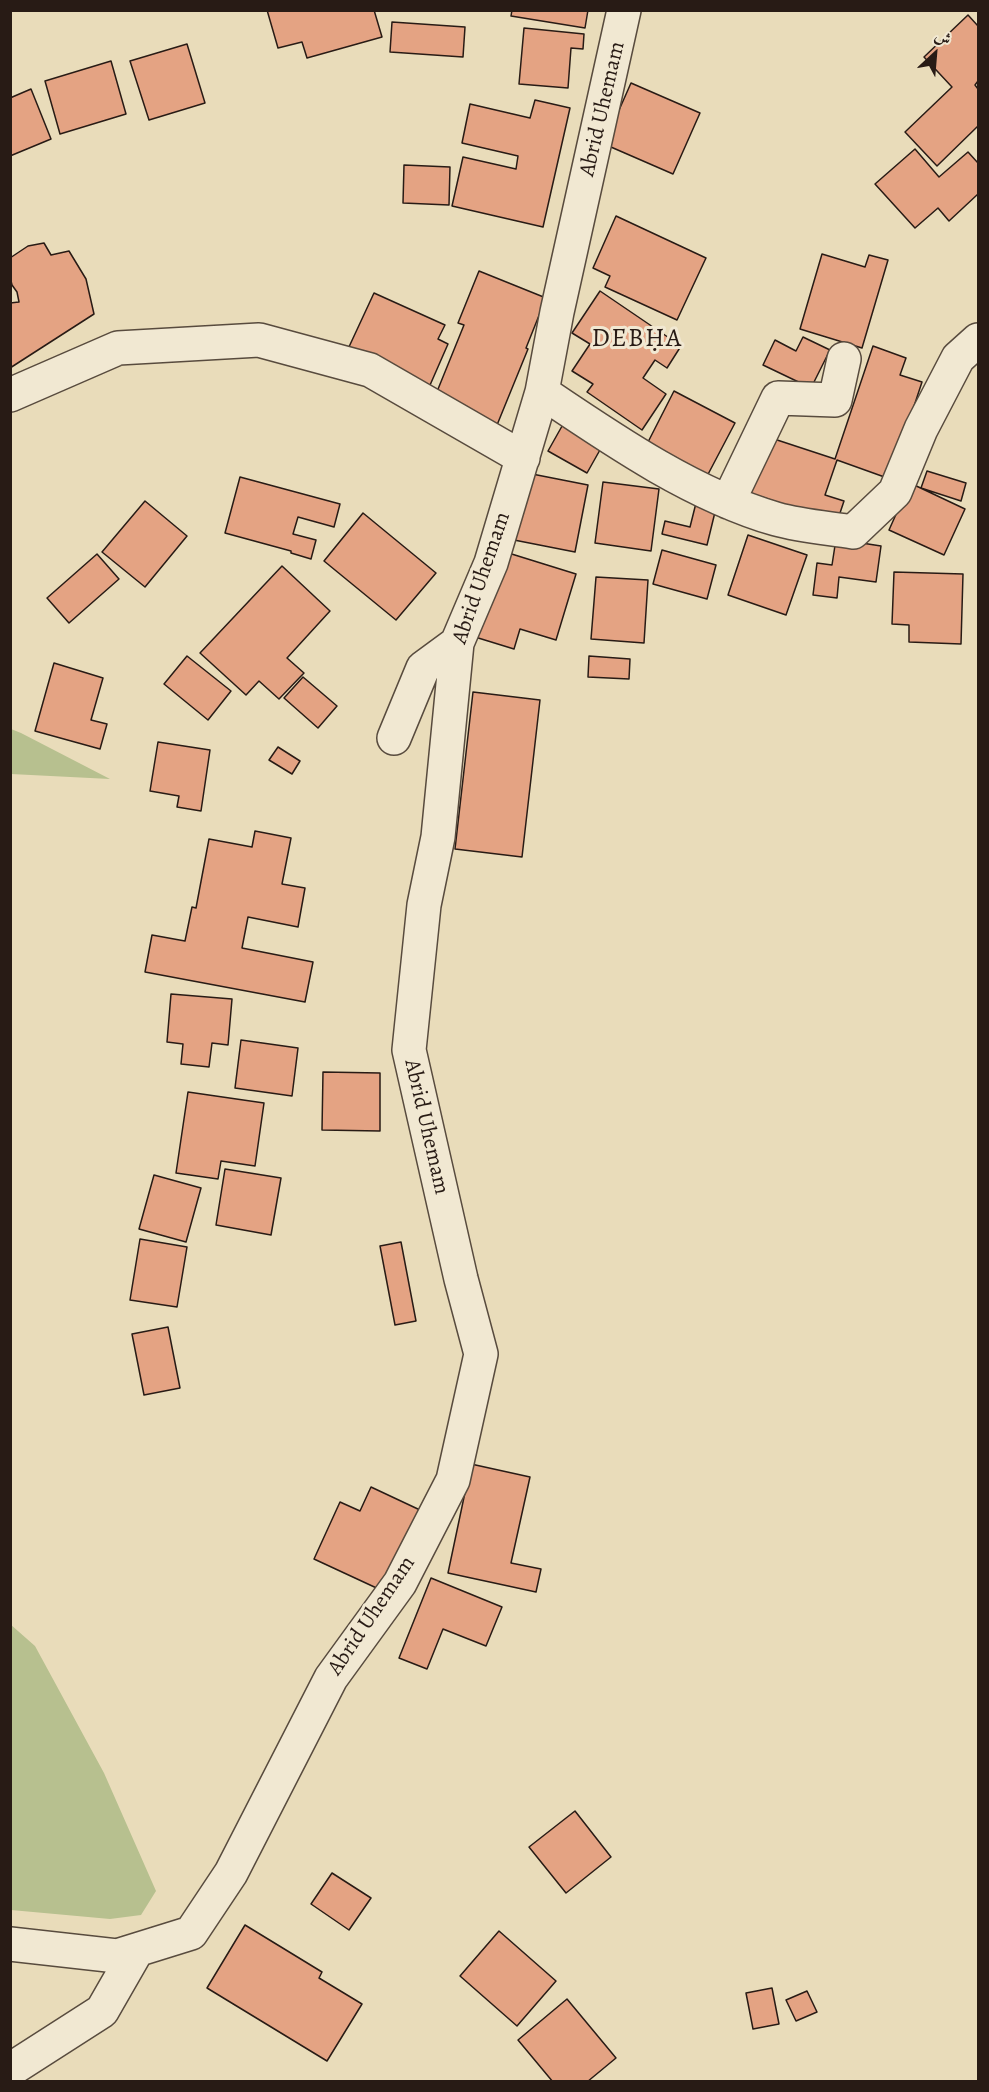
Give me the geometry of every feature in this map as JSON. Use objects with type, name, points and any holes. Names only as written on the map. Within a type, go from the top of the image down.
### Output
[{"type":"street","name":"Abrid Uhemam","points":[[10,1944],[117,1956],[191,1933],[231,1873],[331,1678],[400,1583],[453,1480],[481,1353],[461,1279],[409,1050],[424,905],[438,837],[457,643],[490,563],[542,392],[557,312],[624,10]]},
{"type":"street","points":[[10,395],[118,348],[260,340],[370,370],[522,458]]},
{"type":"street","points":[[542,392],[630,451],[728,502],[777,519],[853,532],[895,492],[921,429],[958,358],[978,340]]},
{"type":"street","points":[[728,502],[778,398],[835,400],[844,359]]},
{"type":"street","points":[[394,738],[423,668],[457,643]]},
{"type":"street","points":[[10,2070],[102,2011],[137,1950]]},
{"type":"green space","points":[[11,729],[21,733],[110,779],[11,774]]},
{"type":"green space","points":[[10,1624],[35,1646],[104,1773],[156,1891],[141,1915],[110,1919],[11,1910]]},
{"type":"building","points":[[267,10],[374,10],[382,37],[307,58],[302,42],[278,48]]},
{"type":"building","points":[[512,10],[588,10],[585,28],[511,16]]},
{"type":"building","points":[[968,15],[978,26],[978,81],[975,85],[978,89],[978,126],[937,166],[905,132],[952,87],[924,57]]},
{"type":"building","points":[[392,22],[465,27],[463,57],[390,52]]},
{"type":"building","points":[[524,28],[584,34],[583,49],[571,48],[568,88],[519,84]]},
{"type":"building","points":[[187,44],[205,103],[149,120],[130,61]]},
{"type":"building","points":[[111,61],[126,114],[60,134],[45,81]]},
{"type":"building","points":[[631,83],[700,113],[673,174],[604,144]]},
{"type":"building","points":[[31,89],[51,139],[10,156],[10,98]]},
{"type":"building","points":[[535,100],[570,108],[543,227],[452,206],[463,157],[516,169],[518,156],[462,143],[470,104],[530,118]]},
{"type":"building","points":[[915,149],[939,177],[968,152],[978,163],[978,194],[949,221],[938,208],[915,228],[875,184]]},
{"type":"building","points":[[404,165],[450,167],[449,205],[403,203]]},
{"type":"building","points":[[616,216],[706,258],[677,320],[605,287],[610,276],[593,268]]},
{"type":"building","points":[[44,243],[51,255],[69,251],[86,279],[94,314],[10,368],[10,303],[19,302],[10,277],[10,258],[28,246]]},
{"type":"building","points":[[822,254],[865,267],[869,255],[888,260],[862,348],[800,329]]},
{"type":"building","points":[[479,271],[546,298],[497,425],[434,399],[464,325],[458,323]]},
{"type":"building","points":[[600,291],[681,346],[667,368],[655,360],[643,378],[666,394],[642,430],[587,392],[593,384],[572,371],[590,344],[572,333]]},
{"type":"building","points":[[374,293],[445,325],[438,339],[448,344],[427,392],[348,349]]},
{"type":"building","points":[[803,337],[830,350],[811,388],[763,365],[775,340],[796,351]]},
{"type":"building","points":[[873,346],[906,358],[900,375],[922,382],[890,479],[837,460],[825,495],[844,501],[837,522],[747,492],[765,436],[835,459]]},
{"type":"building","points":[[674,391],[735,423],[705,480],[645,448]]},
{"type":"building","points":[[566,419],[605,441],[587,473],[548,451]]},
{"type":"building","points":[[927,471],[966,483],[961,501],[921,488]]},
{"type":"building","points":[[527,473],[588,485],[575,552],[514,540]]},
{"type":"building","points":[[240,477],[340,504],[334,527],[298,517],[293,534],[316,540],[311,559],[291,553],[291,551],[225,533]]},
{"type":"building","points":[[603,482],[659,489],[651,551],[595,543]]},
{"type":"building","points":[[910,483],[965,509],[944,555],[889,530]]},
{"type":"building","points":[[145,501],[187,536],[145,587],[102,552]]},
{"type":"building","points":[[696,503],[716,508],[707,545],[662,534],[665,521],[690,527]]},
{"type":"building","points":[[363,513],[436,573],[396,620],[324,561]]},
{"type":"building","points":[[748,535],[807,555],[786,615],[728,595]]},
{"type":"building","points":[[836,539],[881,546],[876,582],[839,577],[837,598],[813,595],[817,563],[832,565]]},
{"type":"building","points":[[662,550],[716,565],[707,599],[653,584]]},
{"type":"building","points":[[502,551],[576,574],[556,640],[520,629],[514,649],[475,637]]},
{"type":"building","points":[[97,554],[119,579],[69,623],[47,598]]},
{"type":"building","points":[[282,566],[330,611],[287,658],[304,673],[279,699],[259,681],[246,695],[200,653]]},
{"type":"building","points":[[894,572],[963,574],[961,644],[909,642],[909,625],[892,624]]},
{"type":"building","points":[[596,577],[648,580],[644,643],[591,639]]},
{"type":"building","points":[[187,656],[231,691],[208,720],[164,684]]},
{"type":"building","points":[[589,656],[630,659],[629,679],[588,677]]},
{"type":"building","points":[[54,663],[103,678],[91,720],[107,724],[100,749],[35,731]]},
{"type":"building","points":[[303,677],[337,706],[318,728],[284,698]]},
{"type":"building","points":[[473,692],[540,700],[522,857],[455,849]]},
{"type":"building","points":[[158,742],[210,750],[201,811],[177,807],[179,796],[150,791]]},
{"type":"building","points":[[278,747],[300,761],[292,774],[269,760]]},
{"type":"building","points":[[255,831],[291,838],[282,884],[305,888],[298,927],[248,917],[242,948],[313,962],[305,1002],[145,972],[152,935],[185,941],[192,907],[196,908],[209,839],[252,847]]},
{"type":"building","points":[[171,994],[232,999],[228,1045],[212,1043],[209,1067],[181,1064],[183,1044],[167,1042]]},
{"type":"building","points":[[241,1040],[298,1048],[292,1096],[235,1088]]},
{"type":"building","points":[[323,1072],[380,1073],[380,1131],[322,1130]]},
{"type":"building","points":[[188,1092],[264,1103],[255,1166],[221,1161],[218,1179],[176,1173]]},
{"type":"building","points":[[225,1169],[281,1178],[271,1235],[216,1225]]},
{"type":"building","points":[[154,1175],[201,1188],[186,1242],[139,1229]]},
{"type":"building","points":[[140,1239],[187,1247],[177,1307],[130,1300]]},
{"type":"building","points":[[401,1242],[416,1321],[395,1325],[380,1246]]},
{"type":"building","points":[[168,1327],[180,1388],[144,1395],[132,1334]]},
{"type":"building","points":[[471,1464],[530,1477],[511,1563],[541,1569],[536,1592],[448,1573]]},
{"type":"building","points":[[371,1487],[420,1510],[383,1591],[314,1559],[340,1502],[360,1511]]},
{"type":"building","points":[[431,1578],[502,1607],[486,1646],[443,1629],[427,1669],[399,1658]]},
{"type":"building","points":[[575,1811],[611,1857],[566,1893],[529,1847]]},
{"type":"building","points":[[332,1873],[371,1898],[349,1930],[311,1904]]},
{"type":"building","points":[[245,1925],[322,1972],[319,1978],[362,2004],[327,2061],[207,1988]]},
{"type":"building","points":[[499,1931],[556,1981],[517,2026],[460,1976]]},
{"type":"building","points":[[772,1988],[779,2024],[753,2029],[746,1993]]},
{"type":"building","points":[[807,1991],[817,2012],[796,2021],[786,2000]]},
{"type":"building","points":[[567,1999],[616,2058],[587,2082],[553,2082],[518,2040]]},
{"type":"district","name":"DEBḤA","points":[[637,340]]}]
